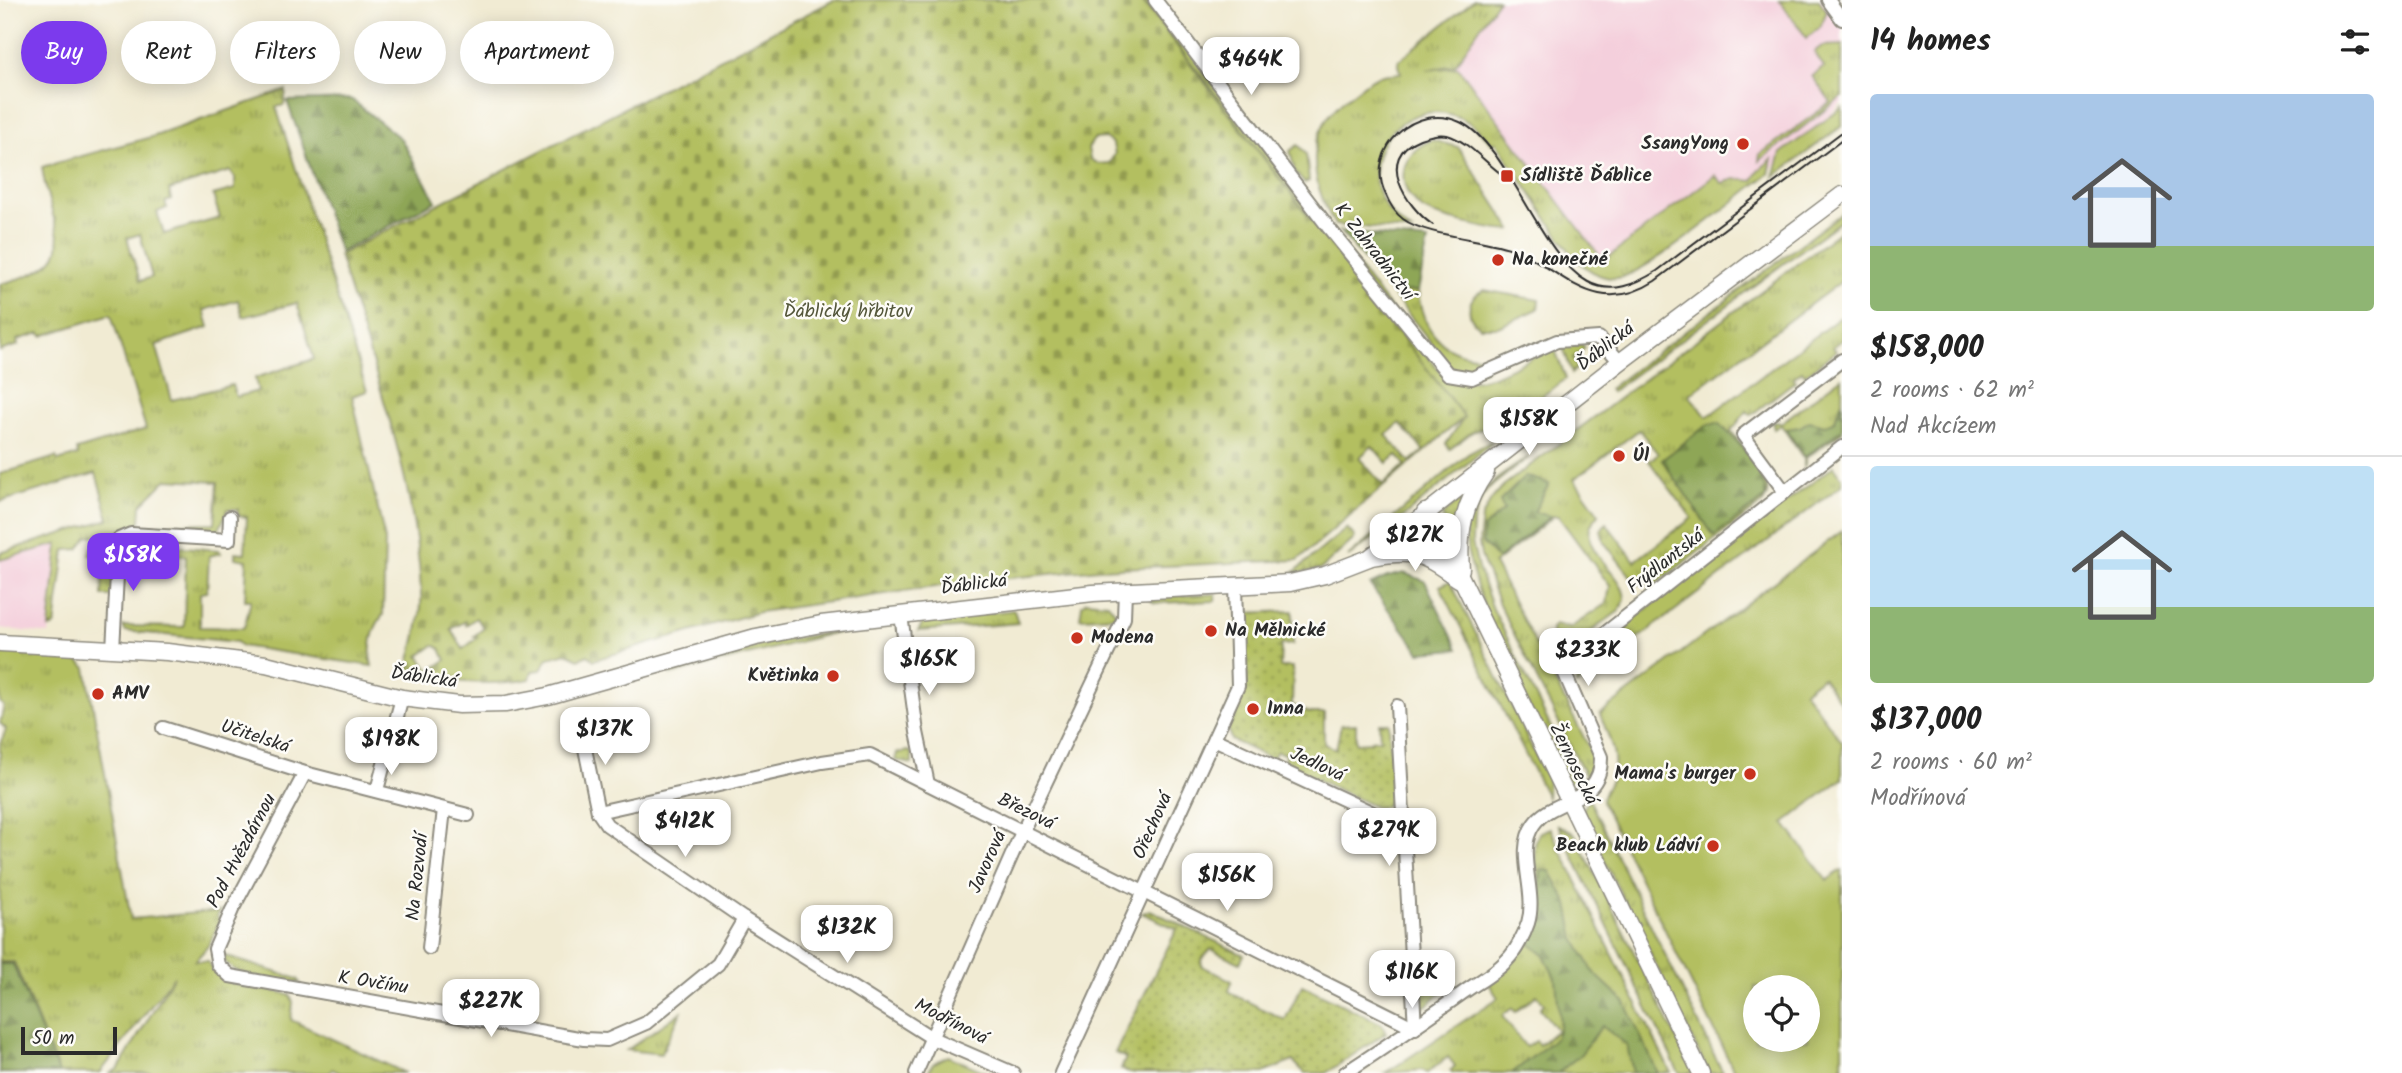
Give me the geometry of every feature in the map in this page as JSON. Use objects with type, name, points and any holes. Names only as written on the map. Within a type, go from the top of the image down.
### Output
[{"type":"main road","name":"Ďáblická","points":[[0,643],[113,649],[266,664],[402,698],[459,705],[506,704],[548,696],[756,637],[821,624],[1125,590],[1301,581],[1369,558],[1620,362],[1842,195]]},
{"type":"main road","points":[[1462,582],[1459,544],[1461,522],[1478,483],[1495,460]]},
{"type":"main road","name":"Žernosecká","points":[[1425,512],[1439,532],[1567,803],[1701,1073]]},
{"type":"main road","points":[[1369,558],[1398,553],[1418,555],[1432,560],[1462,582]]},
{"type":"street","name":"K Zahradnictví","points":[[1155,0],[1329,228],[1448,374],[1472,379],[1557,341],[1599,338],[1620,362]]},
{"type":"street","points":[[1828,0],[1842,19]]},
{"type":"street","points":[[1785,492],[1743,435],[1842,360]]},
{"type":"street","name":"Frýdlantská","points":[[1567,803],[1595,783],[1601,772],[1601,757],[1562,667],[1842,447]]},
{"type":"street","points":[[113,649],[119,539],[131,534],[229,540],[230,517]]},
{"type":"street","name":"Ořechová","points":[[1062,1073],[1238,686],[1235,586]]},
{"type":"street","name":"Javorová","points":[[916,1073],[1022,832],[1124,618],[1125,590]]},
{"type":"street","points":[[901,615],[917,732],[928,784]]},
{"type":"street","points":[[377,790],[402,698]]},
{"type":"street","points":[[1397,706],[1415,1028]]},
{"type":"street","name":"Učitelská","points":[[163,728],[306,773],[468,815]]},
{"type":"street","points":[[580,729],[598,812]]},
{"type":"street","name":"Jedlová","points":[[1214,739],[1404,827]]},
{"type":"street","name":"Březová","points":[[598,812],[822,762],[870,755],[1415,1028]]},
{"type":"street","name":"Pod Hvězdárnou","points":[[215,949],[232,910],[306,773]]},
{"type":"street","points":[[1345,1073],[1415,1028],[1507,960],[1528,922],[1532,899],[1526,852],[1528,833],[1536,820],[1567,803]]},
{"type":"street","name":"Na Rozvodí","points":[[429,948],[444,809]]},
{"type":"street","name":"Modřínová","points":[[598,812],[622,837],[744,919],[932,1038],[1013,1073]]},
{"type":"street","name":"K Ovčínu","points":[[215,949],[218,965],[230,976],[584,1039],[607,1040],[646,1023],[718,964],[744,919]]},
{"type":"shaded area","points":[[1498,0],[1822,0],[1842,27],[1842,103],[1756,183],[1605,271],[1455,65]]},
{"type":"shaded area","points":[[59,544],[49,634],[0,628],[0,560]]},
{"type":"green space","name":"Ďáblický hřbitov","points":[[834,0],[1141,0],[1464,417],[1298,560],[1099,569],[969,582],[759,612],[594,660],[588,655],[579,659],[567,653],[548,658],[541,670],[532,671],[530,679],[499,683],[454,681],[408,671],[421,602],[411,506],[390,421],[339,255]],"holes":[[[1105,138],[1113,144],[1115,154],[1109,163],[1098,164],[1090,159],[1088,148],[1094,139]],[[1400,423],[1424,451],[1410,462],[1386,435]],[[1372,446],[1387,463],[1397,455],[1405,465],[1383,485],[1359,458]],[[476,618],[484,628],[474,636],[478,637],[463,649],[451,629],[466,621],[466,625]],[[434,645],[441,649],[446,660],[430,671],[419,656]]]},
{"type":"green space","points":[[1143,0],[1149,0],[1441,373],[1470,381],[1484,379],[1554,347],[1566,379],[1514,416],[1472,432],[1450,449],[1446,444],[1464,417]]},
{"type":"green space","points":[[1474,0],[1498,0],[1455,65],[1427,70],[1458,67],[1602,259],[1606,259],[1715,175],[1722,183],[1735,179],[1753,181],[1759,170],[1772,159],[1769,174],[1650,263],[1617,278],[1605,277],[1583,266],[1574,258],[1496,142],[1492,144],[1465,120],[1437,112],[1412,117],[1391,132],[1378,154],[1375,179],[1385,206],[1411,231],[1335,225],[1326,208],[1316,173],[1317,140],[1324,124],[1334,110],[1368,81],[1378,76],[1401,73],[1398,61]]},
{"type":"green space","points":[[1779,0],[1819,0],[1827,11],[1820,27],[1807,38]]},
{"type":"green space","points":[[1842,45],[1842,97],[1759,161],[1760,154],[1831,102],[1812,76],[1824,67],[1814,52],[1822,46]]},
{"type":"green space","points":[[286,90],[284,105],[276,107],[367,391],[352,396],[385,540],[383,615],[372,639],[372,666],[241,646],[237,642],[125,631],[123,626],[184,627],[186,556],[172,555],[172,546],[219,550],[221,553],[209,556],[207,592],[200,593],[200,627],[243,628],[245,625],[251,600],[245,600],[247,560],[235,558],[235,552],[245,553],[247,517],[237,516],[238,509],[228,509],[218,532],[168,529],[173,524],[215,523],[218,482],[167,479],[141,505],[140,522],[135,528],[87,537],[79,549],[65,550],[55,626],[49,628],[58,544],[0,560],[0,553],[109,519],[96,473],[0,502],[0,474],[56,457],[58,461],[78,455],[77,450],[146,429],[111,314],[42,336],[40,333],[17,340],[18,345],[0,351],[0,284],[29,275],[46,266],[56,255],[56,228],[42,167],[155,136]],"holes":[[[230,171],[235,178],[235,189],[213,195],[220,218],[164,234],[157,212],[167,208],[165,202],[171,200],[169,190]],[[140,234],[152,277],[140,281],[127,238]],[[238,300],[243,317],[297,303],[314,359],[255,378],[258,391],[236,397],[232,385],[172,400],[156,345],[209,327],[204,310]]]},
{"type":"green space","points":[[351,99],[401,139],[436,201],[340,252],[287,101]]},
{"type":"green space","points":[[1842,108],[1842,126],[1774,177],[1781,153]]},
{"type":"green space","points":[[1432,140],[1458,147],[1512,230],[1481,227],[1452,220],[1422,209],[1413,200],[1407,191],[1404,171],[1412,153]]},
{"type":"green space","points":[[1298,145],[1306,154],[1309,181],[1304,183],[1295,172],[1290,151]]},
{"type":"green space","points":[[1842,213],[1842,220],[1611,392],[1609,389]]},
{"type":"green space","points":[[1842,230],[1842,281],[1689,395],[1707,417],[1842,316],[1842,340],[1833,347],[1836,351],[1805,375],[1802,371],[1793,378],[1795,381],[1751,415],[1747,411],[1731,431],[1764,475],[1767,494],[1763,503],[1653,586],[1636,583],[1604,542],[1601,530],[1606,523],[1635,561],[1692,518],[1649,461],[1658,454],[1639,430],[1574,479],[1599,514],[1590,526],[1590,537],[1593,547],[1623,590],[1625,600],[1619,611],[1568,648],[1557,648],[1552,643],[1551,629],[1554,625],[1570,628],[1607,603],[1610,586],[1558,516],[1554,516],[1494,564],[1592,753],[1594,767],[1587,779],[1499,604],[1481,556],[1479,543],[1482,517],[1503,486]]},
{"type":"green space","points":[[1340,231],[1428,241],[1418,291],[1391,292]]},
{"type":"green space","points":[[1484,290],[1539,300],[1538,309],[1498,327],[1480,327],[1471,318],[1470,307],[1474,297]]},
{"type":"green space","points":[[1418,291],[1424,317],[1436,338],[1456,351],[1482,356],[1487,369],[1471,374],[1452,369],[1391,292]]},
{"type":"green space","points":[[1582,344],[1585,348],[1573,358],[1577,368],[1572,373],[1562,345]]},
{"type":"green space","points":[[1842,377],[1842,432],[1806,458],[1804,468],[1804,459],[1781,425],[1774,429],[1772,422],[1782,422]]},
{"type":"green space","points":[[1842,401],[1842,429],[1805,457],[1786,429],[1800,427],[1809,421],[1825,425],[1834,422]]},
{"type":"green space","points":[[1718,423],[1742,447],[1756,467],[1765,498],[1714,536],[1662,460],[1707,425]]},
{"type":"green space","points":[[1493,442],[1408,513],[1348,557],[1468,454]]},
{"type":"green space","points":[[1529,457],[1489,488],[1482,497],[1473,522],[1472,542],[1493,609],[1578,783],[1567,781],[1521,690],[1487,613],[1474,577],[1467,545],[1467,521],[1477,500],[1492,483]]},
{"type":"green space","points":[[1834,466],[1842,478],[1842,485],[1576,685],[1580,663],[1594,649]]},
{"type":"green space","points":[[1526,476],[1549,484],[1534,512],[1551,516],[1498,559],[1482,543],[1483,529],[1504,510],[1500,501]]},
{"type":"green space","points":[[1464,496],[1454,537],[1442,516]]},
{"type":"green space","points":[[1347,528],[1355,537],[1321,569],[1292,574]]},
{"type":"green space","name":"Beach klub Ládví","points":[[1842,531],[1842,704],[1822,677],[1804,691],[1842,742],[1842,779],[1784,823],[1827,880],[1842,870],[1842,1073],[1735,1073],[1602,801],[1614,770],[1612,746],[1600,714]]},
{"type":"green space","points":[[101,544],[111,548],[113,553],[112,596],[102,596],[104,555],[90,555],[92,548]]},
{"type":"green space","points":[[1404,573],[1425,581],[1458,649],[1420,652],[1370,585]]},
{"type":"green space","points":[[1450,581],[1548,780],[1547,797],[1440,586]]},
{"type":"green space","points":[[1216,594],[1215,601],[1155,603],[1150,600],[1155,597]]},
{"type":"green space","points":[[1086,601],[1108,603],[1118,616],[1080,618],[1082,605]]},
{"type":"green space","points":[[1014,610],[1018,623],[918,631],[925,620]]},
{"type":"green space","points":[[1293,611],[1293,644],[1281,645],[1280,667],[1293,667],[1292,705],[1309,713],[1324,713],[1324,744],[1336,749],[1341,725],[1356,724],[1356,743],[1380,739],[1379,723],[1389,723],[1392,798],[1384,807],[1375,807],[1282,763],[1286,755],[1277,751],[1272,759],[1231,740],[1228,729],[1246,689],[1244,613]]},
{"type":"green space","points":[[859,628],[876,629],[829,634],[670,675],[670,669],[781,640]]},
{"type":"green space","points":[[0,649],[72,654],[86,668],[131,919],[221,911],[217,916],[220,922],[208,946],[195,961],[208,961],[214,971],[233,983],[290,995],[293,1002],[291,1020],[405,1073],[340,1073],[332,1069],[329,1073],[111,1073],[119,1068],[174,976],[100,1073],[59,1073],[14,962],[0,962],[0,745],[6,729],[0,723],[4,706],[0,703]]},
{"type":"green space","points":[[897,753],[912,753],[912,764],[895,760]]},
{"type":"green space","points":[[1589,799],[1723,1073],[1709,1073],[1584,819],[1583,809]]},
{"type":"green space","points":[[1558,825],[1575,834],[1694,1073],[1679,1073]]},
{"type":"green space","points":[[1550,828],[1671,1073],[1454,1073],[1451,1070],[1455,1066],[1448,1057],[1427,1073],[1422,1070],[1386,1073],[1498,998],[1489,984],[1514,962],[1536,923],[1539,892],[1535,848],[1540,832]],"holes":[[[1537,995],[1544,1004],[1540,1008],[1557,1030],[1539,1045],[1536,1041],[1526,1047],[1502,1016],[1512,1008],[1515,1012]]]},
{"type":"green space","points":[[1541,870],[1550,871],[1568,904],[1575,939],[1594,973],[1624,1001],[1658,1073],[1633,1073],[1627,1045],[1602,1026],[1580,1055],[1558,1073],[1512,1073],[1555,1039],[1560,1025],[1556,980],[1544,955],[1529,943],[1539,914]]},
{"type":"green space","points":[[1150,910],[1244,955],[1240,963],[1211,949],[1201,960],[1202,966],[1232,981],[1229,991],[1234,995],[1285,1020],[1302,985],[1382,1024],[1386,1033],[1326,1073],[1305,1073],[1293,1061],[1263,1073],[1129,1073],[1121,1069],[1126,1058],[1115,1053],[1177,929],[1142,913]]},
{"type":"green space","points":[[222,955],[298,979],[300,983],[244,974],[226,963]]},
{"type":"green space","points":[[0,964],[13,964],[59,1073],[0,1073]]},
{"type":"green space","points":[[1419,979],[1442,992],[1424,1007],[1420,1007]]},
{"type":"green space","points":[[681,1012],[661,1054],[627,1050]]},
{"type":"green space","points":[[948,1056],[988,1073],[928,1073],[932,1064]]},
{"type":"tram line","points":[[1842,132],[1657,271],[1632,284],[1615,288],[1597,286],[1570,268],[1554,249],[1494,153],[1478,134],[1460,122],[1443,117],[1427,118],[1412,124],[1399,133],[1388,146],[1382,160],[1381,176],[1392,207],[1413,225],[1515,250],[1588,291],[1621,295],[1655,281],[1842,140]]},
{"type":"tram line","points":[[1433,225],[1413,206],[1399,182],[1399,158],[1406,147],[1426,137],[1447,135],[1468,146],[1500,173]]},
{"type":"place","name":"SsangYong","points":[[1743,144]]},
{"type":"place","name":"Sídliště Ďáblice","points":[[1507,176]]},
{"type":"place","name":"Na konečné","points":[[1498,260]]},
{"type":"place","name":"Úl","points":[[1619,456]]},
{"type":"place","name":"Na Mělnické","points":[[1211,631]]},
{"type":"place","name":"Modena","points":[[1077,638]]},
{"type":"place","name":"Květinka","points":[[833,676]]},
{"type":"place","name":"AMV","points":[[98,694]]},
{"type":"place","name":"Inna","points":[[1253,709]]},
{"type":"place","name":"Mama's burger","points":[[1750,774]]},
{"type":"place","name":"Beach klub Ládví","points":[[1713,846]]}]
